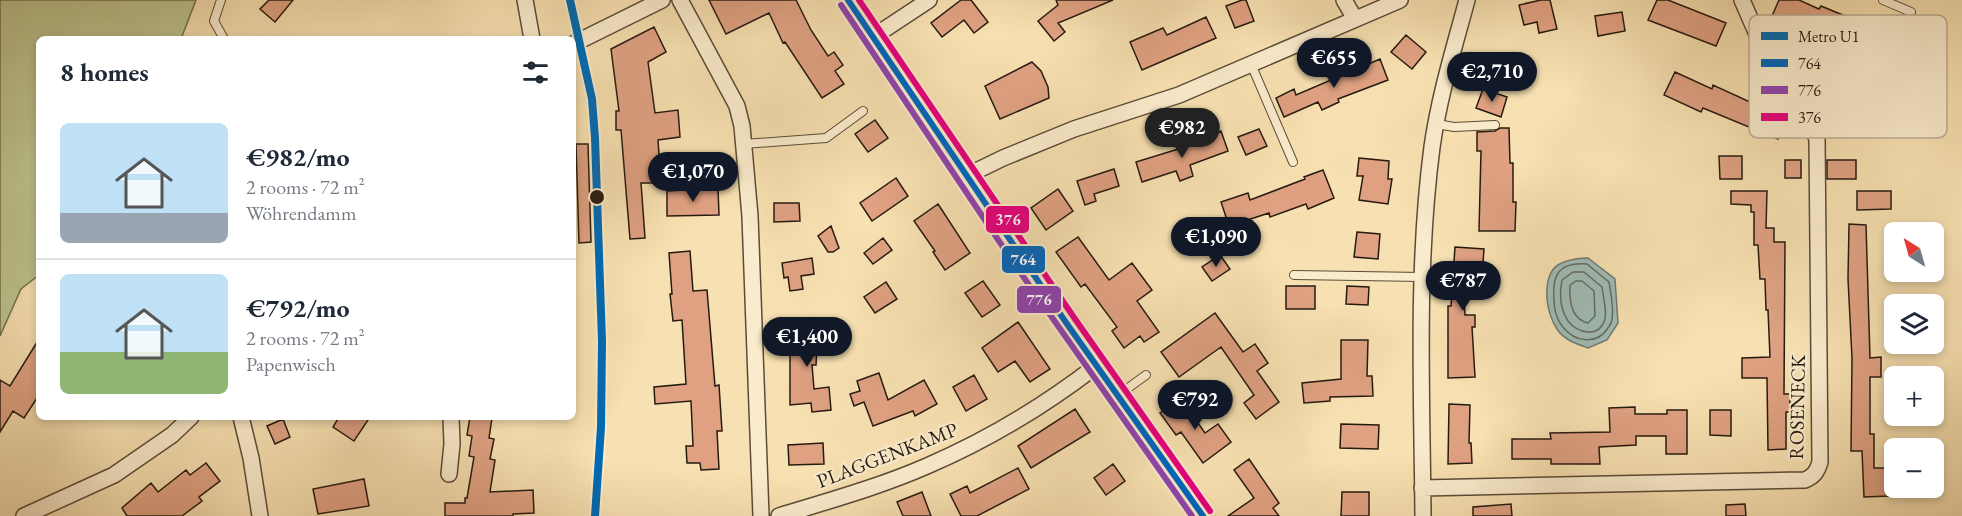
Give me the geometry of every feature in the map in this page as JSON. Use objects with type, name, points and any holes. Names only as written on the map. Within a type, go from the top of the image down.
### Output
[{"type":"street","points":[[525,0],[531,36]]},
{"type":"street","points":[[576,42],[662,0]]},
{"type":"street","points":[[680,0],[737,106],[744,144],[750,216],[761,516]]},
{"type":"street","points":[[848,0],[1096,366],[1203,516]]},
{"type":"street","points":[[873,36],[929,0]]},
{"type":"street","points":[[1344,0],[1355,19]]},
{"type":"street","points":[[966,176],[1074,129],[1179,95],[1400,0]]},
{"type":"street","points":[[1423,516],[1423,277],[1428,191],[1432,146],[1446,78],[1467,0]]},
{"type":"street","name":"ROSENECK","points":[[1742,0],[1749,16]]},
{"type":"street","name":"ROSENECK","points":[[1422,488],[1805,480],[1812,477],[1820,462],[1817,138]]},
{"type":"street","name":"PLAGGENKAMP","points":[[779,516],[870,488],[948,457],[999,432],[1041,406],[1096,366]]},
{"type":"street","points":[[24,516],[114,475],[172,435],[188,420]]},
{"type":"street","points":[[242,420],[251,458],[260,516]]},
{"type":"street","points":[[449,474],[452,444],[451,420]]},
{"type":"lane","points":[[221,0],[214,21],[222,36]]},
{"type":"lane","points":[[1883,0],[1911,12]]},
{"type":"lane","points":[[1251,64],[1293,162]]},
{"type":"lane","points":[[744,144],[826,138],[863,111]]},
{"type":"lane","points":[[1437,124],[1454,127],[1496,125]]},
{"type":"lane","points":[[1294,275],[1423,277]]},
{"type":"lane","points":[[1117,396],[1146,375]]},
{"type":"green space","points":[[0,0],[196,0],[182,36],[36,36],[36,277],[21,289],[0,336]]},
{"type":"water","points":[[1588,258],[1615,279],[1618,323],[1607,340],[1588,348],[1567,339],[1557,329],[1549,311],[1547,288],[1551,272],[1561,263]]},
{"type":"building","points":[[269,0],[293,0],[275,22],[260,9]]},
{"type":"building","points":[[709,0],[796,0],[811,30],[828,56],[834,52],[843,65],[835,71],[844,84],[822,98],[785,42],[783,43],[769,13],[726,34]]},
{"type":"building","points":[[961,0],[971,0],[988,22],[974,33],[964,20],[942,37],[931,23]]},
{"type":"building","points":[[1056,0],[1113,0],[1058,23],[1065,32],[1054,41],[1038,21],[1058,5]]},
{"type":"building","points":[[1246,0],[1254,21],[1235,28],[1226,6]]},
{"type":"building","points":[[1550,0],[1557,29],[1539,33],[1537,22],[1524,25],[1519,5]]},
{"type":"building","points":[[1657,0],[1668,0],[1726,23],[1716,46],[1648,20]]},
{"type":"building","points":[[1779,0],[1799,0],[1819,9],[1821,6],[1843,15],[1772,15]]},
{"type":"building","points":[[1622,12],[1625,31],[1598,36],[1595,16]]},
{"type":"building","points":[[1206,17],[1216,38],[1142,70],[1130,42],[1163,28],[1167,35]]},
{"type":"building","points":[[654,27],[666,52],[648,62],[655,113],[678,110],[680,137],[658,140],[661,183],[641,183],[645,238],[630,239],[621,130],[616,130],[616,111],[619,111],[611,49]]},
{"type":"building","points":[[1406,35],[1426,52],[1412,69],[1391,52]]},
{"type":"building","points":[[1380,59],[1388,80],[1338,99],[1339,102],[1322,110],[1318,102],[1284,117],[1276,98],[1294,89],[1296,95]]},
{"type":"building","points":[[1032,62],[1041,71],[1048,87],[1049,98],[1000,119],[985,86]]},
{"type":"building","points":[[1675,72],[1712,89],[1713,85],[1749,102],[1749,127],[1703,108],[1701,112],[1664,95]]},
{"type":"building","points":[[1483,89],[1507,97],[1501,117],[1476,108]]},
{"type":"building","points":[[875,120],[888,138],[868,152],[855,134]]},
{"type":"building","points":[[1500,128],[1509,128],[1510,163],[1513,163],[1513,202],[1516,202],[1515,231],[1479,231],[1481,151],[1477,151],[1477,132],[1495,131]]},
{"type":"building","points":[[1259,129],[1267,146],[1246,155],[1238,137]]},
{"type":"building","points":[[1221,131],[1228,151],[1190,165],[1193,176],[1180,181],[1176,171],[1142,182],[1136,162],[1201,142],[1200,140]]},
{"type":"building","points":[[576,144],[588,144],[591,242],[579,243]]},
{"type":"building","points":[[1719,156],[1742,156],[1742,179],[1720,179]]},
{"type":"building","points":[[1359,158],[1389,161],[1388,179],[1392,179],[1388,204],[1359,200],[1363,176],[1357,176]]},
{"type":"building","points":[[1785,160],[1801,160],[1801,178],[1785,178]]},
{"type":"building","points":[[1827,160],[1856,160],[1856,179],[1827,179]]},
{"type":"building","points":[[1114,169],[1119,186],[1094,194],[1096,201],[1085,205],[1077,181]]},
{"type":"building","points":[[1323,170],[1334,198],[1308,209],[1306,204],[1270,217],[1269,213],[1229,226],[1221,202],[1248,193],[1250,200]]},
{"type":"building","points":[[896,178],[908,196],[872,221],[860,203]]},
{"type":"building","points":[[718,188],[719,215],[667,216],[667,191]]},
{"type":"building","points":[[1058,189],[1073,211],[1046,230],[1031,208]]},
{"type":"building","points":[[1731,191],[1767,191],[1766,228],[1774,228],[1774,242],[1785,242],[1784,394],[1790,394],[1790,412],[1786,412],[1786,449],[1768,450],[1767,378],[1742,378],[1742,358],[1770,357],[1768,310],[1766,310],[1765,279],[1760,279],[1758,245],[1754,245],[1754,212],[1751,212],[1751,205],[1731,204]]},
{"type":"building","points":[[1857,191],[1891,191],[1891,209],[1857,210]]},
{"type":"building","points":[[774,203],[799,203],[800,221],[774,222]]},
{"type":"building","points":[[938,204],[970,253],[945,270],[914,221]]},
{"type":"building","points":[[1849,224],[1866,225],[1870,358],[1881,357],[1881,377],[1870,377],[1870,434],[1874,434],[1874,468],[1884,468],[1884,496],[1864,497],[1862,451],[1851,451],[1852,358],[1848,279]]},
{"type":"building","points":[[831,226],[839,248],[828,252],[818,236]]},
{"type":"building","points":[[1357,232],[1380,234],[1378,259],[1354,257]]},
{"type":"building","points":[[1078,237],[1109,280],[1132,263],[1152,290],[1137,301],[1159,332],[1144,342],[1140,336],[1124,348],[1112,331],[1117,327],[1085,284],[1081,287],[1056,252]]},
{"type":"building","points":[[883,238],[892,250],[873,264],[864,253]]},
{"type":"building","points":[[1455,247],[1484,249],[1481,291],[1464,289],[1465,315],[1475,315],[1475,327],[1472,327],[1475,377],[1448,378],[1448,306],[1451,306]]},
{"type":"building","points":[[690,251],[693,291],[707,290],[715,386],[719,385],[722,431],[717,431],[719,469],[701,470],[700,463],[687,463],[686,446],[693,446],[691,401],[655,404],[654,387],[686,384],[682,320],[673,321],[669,253]]},
{"type":"building","points":[[1220,255],[1230,269],[1212,281],[1202,267]]},
{"type":"building","points":[[812,258],[814,274],[801,276],[803,289],[790,291],[788,277],[784,278],[782,263]]},
{"type":"building","points":[[983,281],[1000,305],[982,317],[965,293]]},
{"type":"building","points":[[886,282],[897,299],[875,313],[864,297]]},
{"type":"building","points":[[1286,286],[1315,286],[1315,309],[1286,309]]},
{"type":"building","points":[[1347,286],[1369,287],[1368,305],[1346,304]]},
{"type":"building","points":[[1215,313],[1243,352],[1255,344],[1268,363],[1257,371],[1279,402],[1256,419],[1244,403],[1254,395],[1221,347],[1179,377],[1161,352]]},
{"type":"building","points":[[794,322],[823,324],[822,345],[817,344],[816,365],[812,365],[814,389],[829,387],[831,410],[812,412],[811,403],[790,405],[790,343],[793,343]]},
{"type":"building","points":[[1018,322],[1050,369],[1030,382],[1015,361],[998,372],[982,348]]},
{"type":"building","points":[[1341,340],[1368,340],[1367,376],[1372,376],[1373,396],[1330,397],[1330,401],[1304,403],[1302,383],[1341,379]]},
{"type":"building","points":[[36,344],[36,400],[24,418],[13,411],[0,432],[0,380],[10,386]]},
{"type":"building","points":[[879,373],[888,400],[924,380],[937,404],[915,416],[913,411],[873,426],[864,402],[854,406],[850,394],[860,391],[857,381]]},
{"type":"building","points":[[974,375],[987,399],[966,411],[953,387]]},
{"type":"building","points":[[1181,399],[1205,433],[1218,424],[1231,442],[1203,463],[1181,432],[1176,435],[1160,413]]},
{"type":"building","points":[[1449,404],[1470,405],[1469,443],[1471,443],[1472,463],[1448,464]]},
{"type":"building","points":[[1635,407],[1635,414],[1667,414],[1667,410],[1687,410],[1687,454],[1666,454],[1666,436],[1636,436],[1636,445],[1599,447],[1600,464],[1551,464],[1551,459],[1512,459],[1512,439],[1551,439],[1550,433],[1610,432],[1609,408]]},
{"type":"building","points":[[1075,409],[1090,432],[1031,468],[1018,446]]},
{"type":"building","points":[[1710,410],[1731,410],[1731,436],[1710,435]]},
{"type":"building","points":[[283,420],[290,437],[275,444],[267,426]]},
{"type":"building","points":[[337,420],[368,420],[354,441],[333,427]]},
{"type":"building","points":[[470,420],[492,420],[489,438],[494,439],[490,459],[495,460],[490,492],[533,490],[534,513],[513,514],[513,516],[445,516],[445,503],[465,503],[465,498],[467,498],[474,457],[469,456],[472,436],[467,435]]},
{"type":"building","points":[[1341,424],[1379,425],[1378,449],[1340,448]]},
{"type":"building","points":[[823,443],[824,464],[789,465],[788,445]]},
{"type":"building","points":[[1249,459],[1279,503],[1273,508],[1279,516],[1228,516],[1254,498],[1234,470]]},
{"type":"building","points":[[206,463],[220,481],[199,497],[202,501],[182,516],[127,516],[122,508],[151,483],[158,492],[186,470],[190,475]]},
{"type":"building","points":[[1113,464],[1125,481],[1106,495],[1094,478]]},
{"type":"building","points":[[1018,468],[1029,489],[977,516],[961,516],[950,494],[967,486],[970,493]]},
{"type":"building","points":[[364,479],[369,506],[318,514],[313,489]]},
{"type":"building","points":[[922,492],[931,516],[903,516],[897,502]]},
{"type":"building","points":[[1342,492],[1369,492],[1369,516],[1341,516]]},
{"type":"building","points":[[1511,504],[1512,516],[1473,516],[1473,507]]},
{"type":"building","points":[[1745,504],[1746,516],[1726,516],[1726,505]]},
{"type":"metro line","name":"U1","points":[[570,0],[592,99],[595,138],[602,341],[601,427],[595,516]]},
{"type":"transit line","name":"764","points":[[848,0],[1067,324],[1203,516]]},
{"type":"transit line","name":"376","points":[[859,0],[1075,319],[1210,511]]},
{"type":"transit line","name":"776","points":[[841,5],[1015,265],[1192,516]]}]
